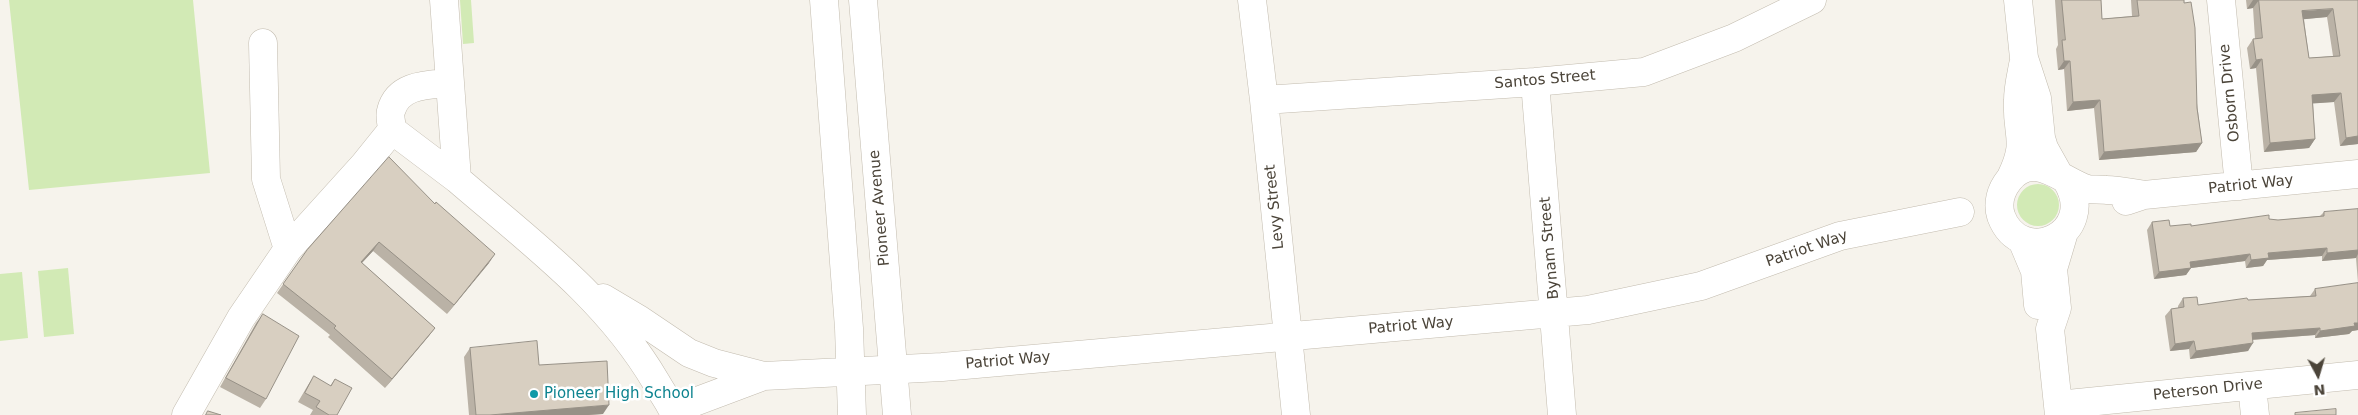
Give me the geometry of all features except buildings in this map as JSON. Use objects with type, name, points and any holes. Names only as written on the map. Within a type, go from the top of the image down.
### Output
[{"type":"street","points":[[444,0],[456,179]]},
{"type":"street","points":[[824,0],[848,318],[852,415]]},
{"type":"street","name":"Pioneer Avenue","points":[[863,0],[897,415]]},
{"type":"street","name":"Levy Street","points":[[1252,0],[1296,415]]},
{"type":"street","name":"Santos Street","points":[[1264,100],[1535,82],[1644,72],[1734,38],[1812,0]]},
{"type":"street","points":[[2018,0],[2024,58],[2037,98],[2041,138],[2076,202],[2075,213],[2067,228],[2053,269],[2057,308],[2050,329]]},
{"type":"street","name":"Osborn Drive","points":[[2221,0],[2240,186]]},
{"type":"street","points":[[263,43],[266,179],[288,249]]},
{"type":"street","points":[[2024,58],[2018,101],[2022,142],[2018,163],[2000,200],[2000,212],[2035,271],[2039,309],[2050,329],[2059,410]]},
{"type":"street","name":"Bynam Street","points":[[1535,82],[1562,415]]},
{"type":"street","points":[[186,415],[241,318],[288,249],[364,166],[392,130],[390,112],[399,95],[415,86],[450,83]]},
{"type":"street","points":[[392,130],[456,179],[582,286],[623,333],[646,364],[674,413],[764,376]]},
{"type":"street","points":[[2062,177],[2046,168],[2034,167],[2021,170],[2007,183],[1978,200],[1967,202],[1960,212],[1969,221],[2013,232],[2044,243],[2067,228]]},
{"type":"street","name":"Patriot Way","points":[[2067,228],[2098,208],[2144,195],[2358,174]]},
{"type":"street","name":"Patriot Way","points":[[2062,177],[2096,190],[2144,195]]},
{"type":"street","name":"Patriot Way","points":[[764,376],[893,370],[1588,310],[1701,286],[1840,236],[1960,212]]},
{"type":"street","points":[[582,286],[640,320],[689,353],[714,363],[764,376]]},
{"type":"street","name":"Peterson Drive","points":[[2059,410],[2358,375]]},
{"type":"street","points":[[2252,386],[2255,415]]},
{"type":"green space","points":[[9,0],[193,0],[210,173],[29,190]]},
{"type":"green space","points":[[460,0],[471,0],[474,43],[463,44]]},
{"type":"green space","points":[[2042,184],[2050,187],[2056,193],[2059,205],[2056,217],[2050,223],[2034,226],[2026,223],[2020,217],[2017,201],[2020,193],[2026,187]]},
{"type":"green space","points":[[68,268],[74,334],[44,337],[38,271]]},
{"type":"green space","points":[[22,272],[28,338],[0,341],[0,274]]},
{"type":"place","name":"Pioneer High School","points":[[534,394]]}]
